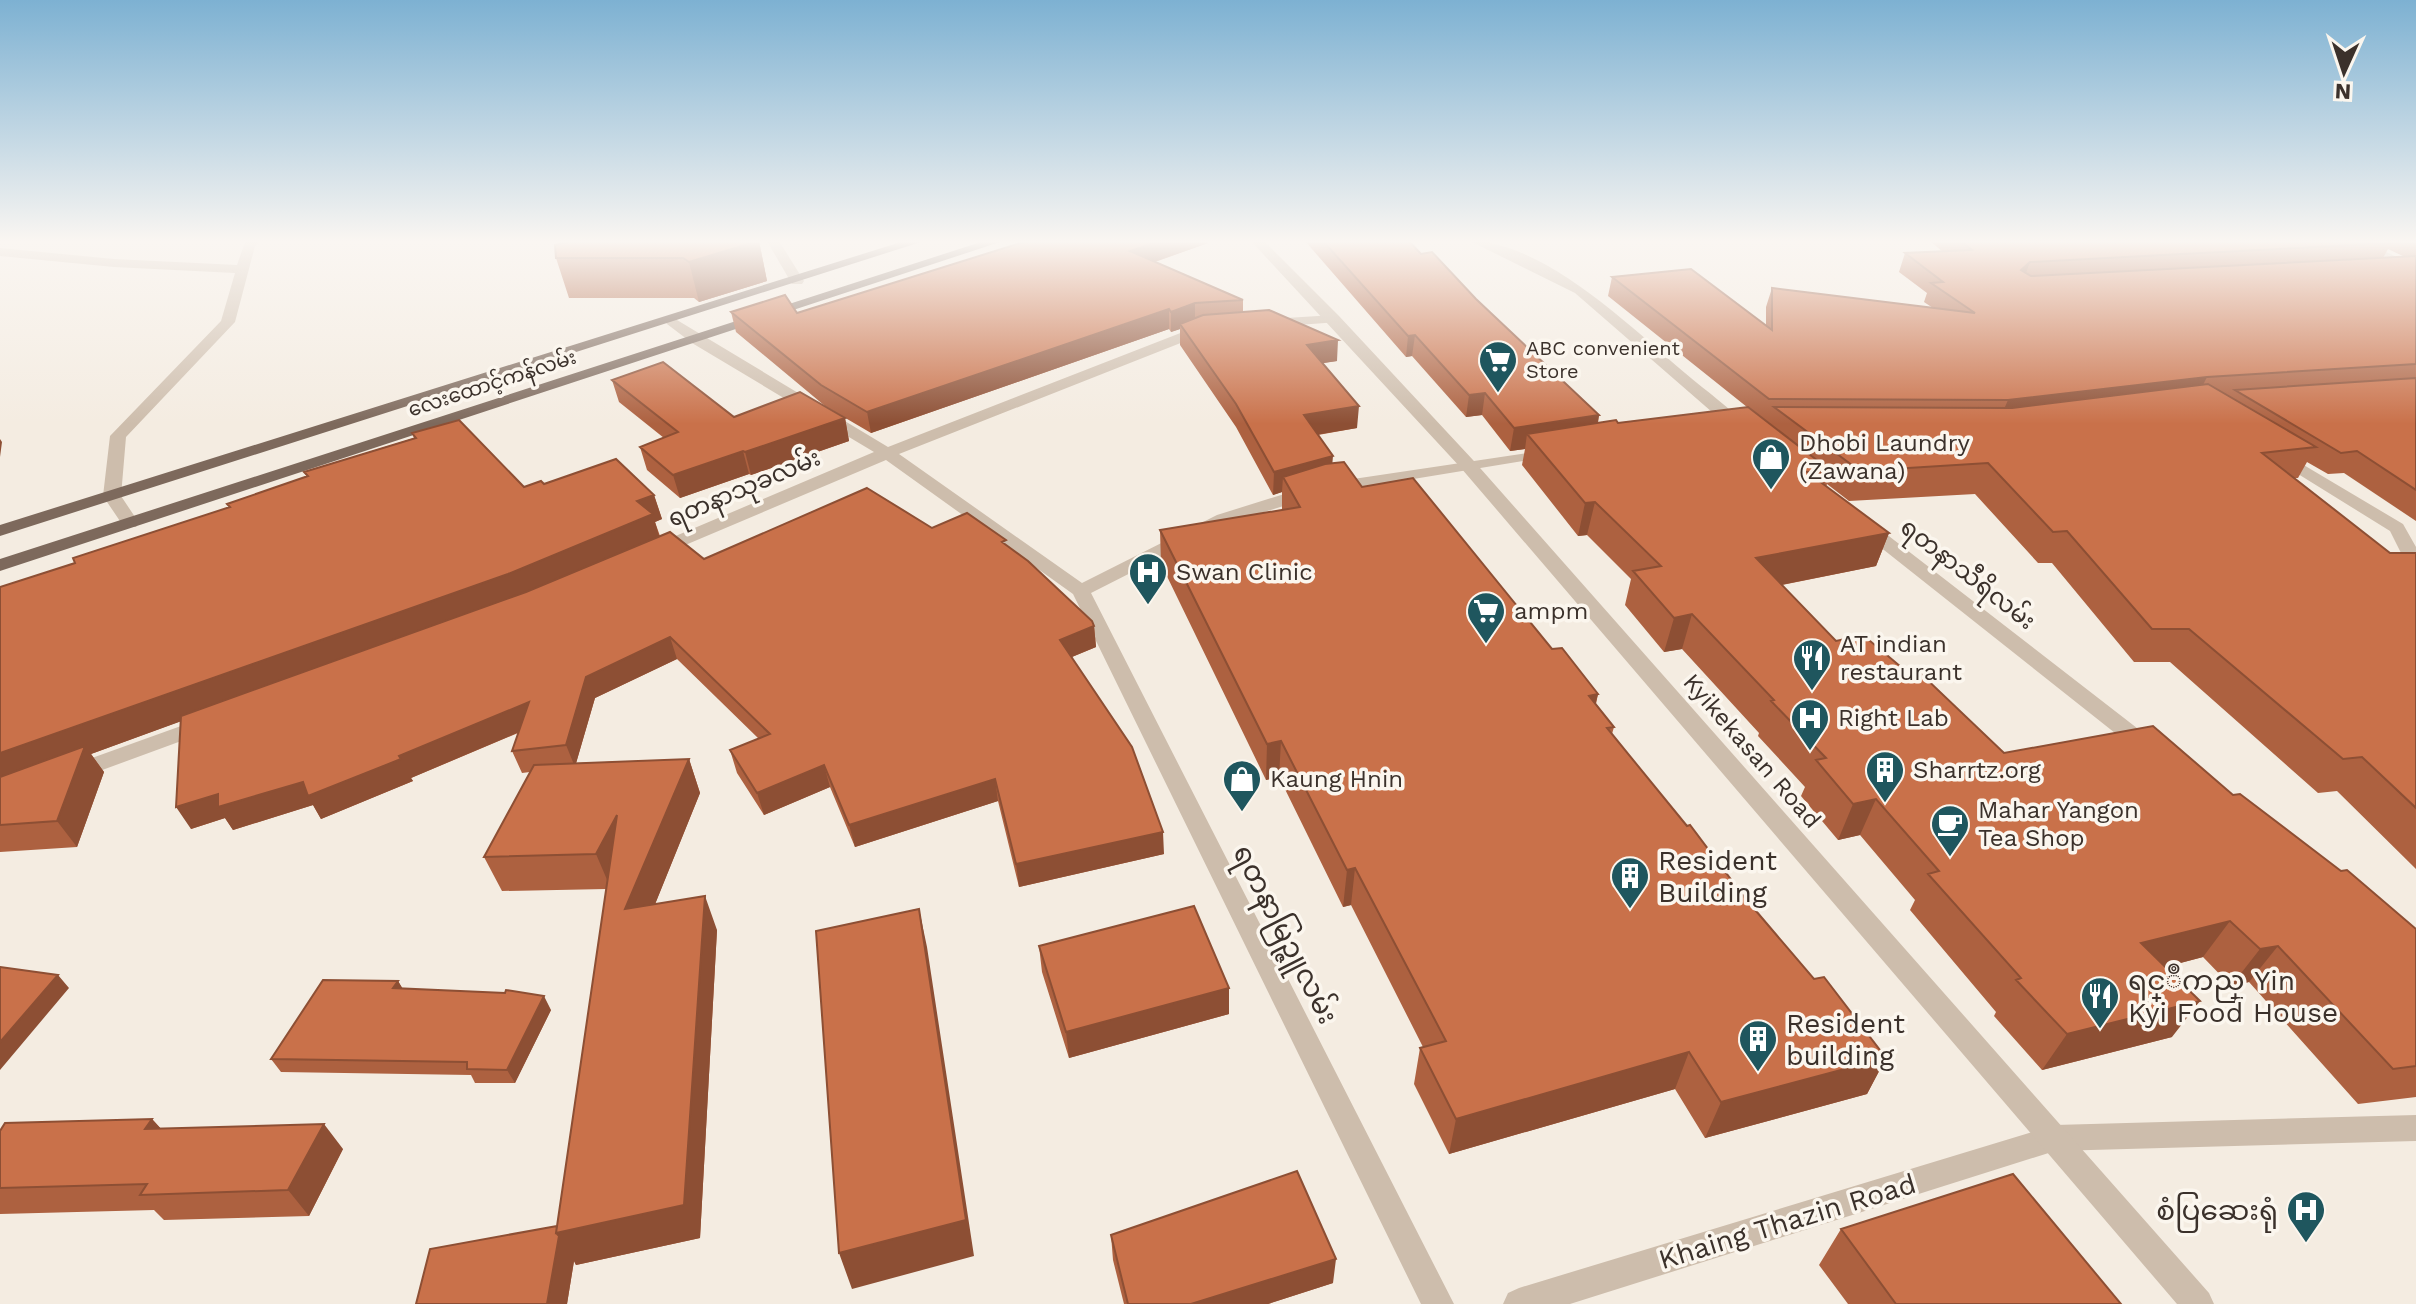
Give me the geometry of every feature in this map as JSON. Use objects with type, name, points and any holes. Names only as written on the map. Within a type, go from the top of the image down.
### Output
[{"type":"main road","name":"လေးထောင့်ကန်လမ်း","points":[[0,531],[732,302]]},
{"type":"main road","name":"လေးထောင့်ကန်လမ်း","points":[[0,565],[813,302]]},
{"type":"street","points":[[130,523],[112,496],[118,436],[228,322],[233,302]]},
{"type":"street","name":"Kyikekasan Road","points":[[1317,302],[1467,464],[2198,1304]]},
{"type":"street","points":[[1594,302],[1749,432],[1709,431]]},
{"type":"street","name":"ရတနာသုခလမ်း","points":[[642,557],[887,453],[1200,329],[1334,319]]},
{"type":"street","name":"ရတနာမြဉ္ဇူလမ်း","points":[[672,321],[697,340],[887,453],[1081,591],[1438,1304]]},
{"type":"street","points":[[2264,446],[2397,528],[2414,563]]},
{"type":"street","points":[[1081,591],[1223,519],[1319,489],[1572,449]]},
{"type":"street","name":"ရတနာသီရိလမ်း","points":[[1852,516],[2163,760]]},
{"type":"street","points":[[58,778],[219,719]]},
{"type":"street","name":"Khaing Thazin Road","points":[[1519,1304],[2055,1138],[2416,1128]]},
{"type":"building","points":[[763,302],[790,302],[797,313],[833,302],[1213,302],[1195,303],[1171,312],[1169,309],[867,412],[821,385],[731,312]]},
{"type":"building","points":[[1377,302],[1479,302],[1599,415],[1514,428],[1485,393],[1469,395],[1415,335],[1408,336]]},
{"type":"building","points":[[1644,302],[1735,302],[1772,330],[1772,302],[1884,302],[1975,313],[1959,302],[2416,302],[2416,364],[2207,377],[2008,400],[1769,399]]},
{"type":"building","points":[[1269,310],[1338,340],[1307,345],[1359,406],[1304,415],[1333,456],[1274,472],[1236,404],[1180,324],[1203,315]]},
{"type":"building","points":[[663,362],[734,417],[800,392],[845,418],[673,475],[640,447],[678,432],[612,380]]},
{"type":"building","points":[[2416,378],[2416,490],[2357,451],[2341,453],[2235,390]]},
{"type":"building","points":[[2208,384],[2316,447],[2262,453],[2390,553],[2416,553],[2416,808],[2362,757],[2343,759],[2189,629],[2152,629],[2067,531],[2053,532],[1988,463],[1860,471],[1774,407],[2012,408]]},
{"type":"building","points":[[1748,407],[1831,471],[1807,472],[1889,533],[1756,558],[1836,641],[1863,635],[1907,672],[1917,670],[2004,753],[2153,726],[2233,795],[2240,794],[2341,871],[2347,870],[2416,929],[2416,1066],[2393,1069],[2278,946],[2260,949],[2230,921],[2141,943],[2200,1001],[2067,1034],[2016,980],[2021,978],[1928,874],[1939,871],[1876,799],[1853,804],[1816,760],[1826,758],[1692,614],[1674,618],[1633,571],[1661,566],[1595,502],[1585,503],[1527,434],[1616,420],[1618,423]]},
{"type":"building","points":[[459,420],[524,487],[541,481],[544,484],[616,459],[654,495],[637,501],[653,514],[508,574],[0,753],[0,587],[75,563],[73,558],[230,507],[227,504],[308,476],[304,472],[416,438],[412,433]]},
{"type":"building","points":[[1344,462],[1362,487],[1413,478],[1552,649],[1562,648],[1598,694],[1589,696],[1614,727],[1607,728],[1687,826],[1690,825],[1745,898],[1814,979],[1824,977],[1886,1058],[1721,1102],[1689,1052],[1456,1119],[1420,1048],[1446,1041],[1355,868],[1347,870],[1281,741],[1267,744],[1160,530],[1300,507],[1283,477],[1325,464]]},
{"type":"building","points":[[867,488],[932,528],[967,513],[1006,540],[1002,542],[1028,561],[1092,621],[1094,626],[1060,640],[1132,747],[1163,832],[1016,864],[995,779],[849,825],[824,765],[757,793],[730,750],[770,734],[670,637],[586,677],[566,745],[512,751],[529,702],[308,796],[303,782],[218,807],[218,794],[176,807],[181,716],[526,592],[670,532],[704,559]]},
{"type":"building","points":[[85,746],[57,821],[0,825],[0,777]]},
{"type":"building","points":[[689,759],[625,909],[705,896],[684,1205],[556,1233],[617,815],[596,854],[484,857],[534,765]]},
{"type":"building","points":[[1194,906],[1229,988],[1066,1032],[1039,946]]},
{"type":"building","points":[[919,909],[966,1220],[839,1253],[816,931]]},
{"type":"building","points":[[0,967],[58,975],[0,1042]]},
{"type":"building","points":[[323,980],[398,981],[393,988],[505,993],[506,990],[544,996],[507,1070],[467,1069],[467,1062],[271,1059]]},
{"type":"building","points":[[152,1119],[145,1129],[324,1124],[288,1190],[140,1195],[147,1184],[0,1188],[0,1131],[5,1123]]},
{"type":"building","points":[[1297,1171],[1336,1259],[1191,1304],[1128,1304],[1111,1235]]},
{"type":"building","points":[[2013,1174],[2121,1304],[1896,1304],[1841,1229]]},
{"type":"building","points":[[557,1226],[559,1236],[547,1304],[416,1304],[430,1249]]},
{"type":"place","name":"ABC convenient Store","points":[[1498,394]]},
{"type":"place","name":"Dhobi Laundry (Zawana)","points":[[1771,491]]},
{"type":"place","name":"Swan Clinic","points":[[1148,606]]},
{"type":"place","name":"ampm","points":[[1486,645]]},
{"type":"place","name":"AT indian restaurant","points":[[1812,692]]},
{"type":"place","name":"Right Lab","points":[[1810,752]]},
{"type":"place","name":"Sharrtz.org","points":[[1885,804]]},
{"type":"place","name":"Kaung Hnin","points":[[1242,813]]},
{"type":"place","name":"Mahar Yangon Tea Shop","points":[[1950,858]]},
{"type":"place","name":"Resident Building","points":[[1630,910]]},
{"type":"place","name":"ရင္ဳကည္ Yin Kyi Food House","points":[[2100,1030]]},
{"type":"place","name":"Resident building","points":[[1758,1073]]},
{"type":"place","name":"စံပြဆေးရုံ","points":[[2306,1244]]}]
